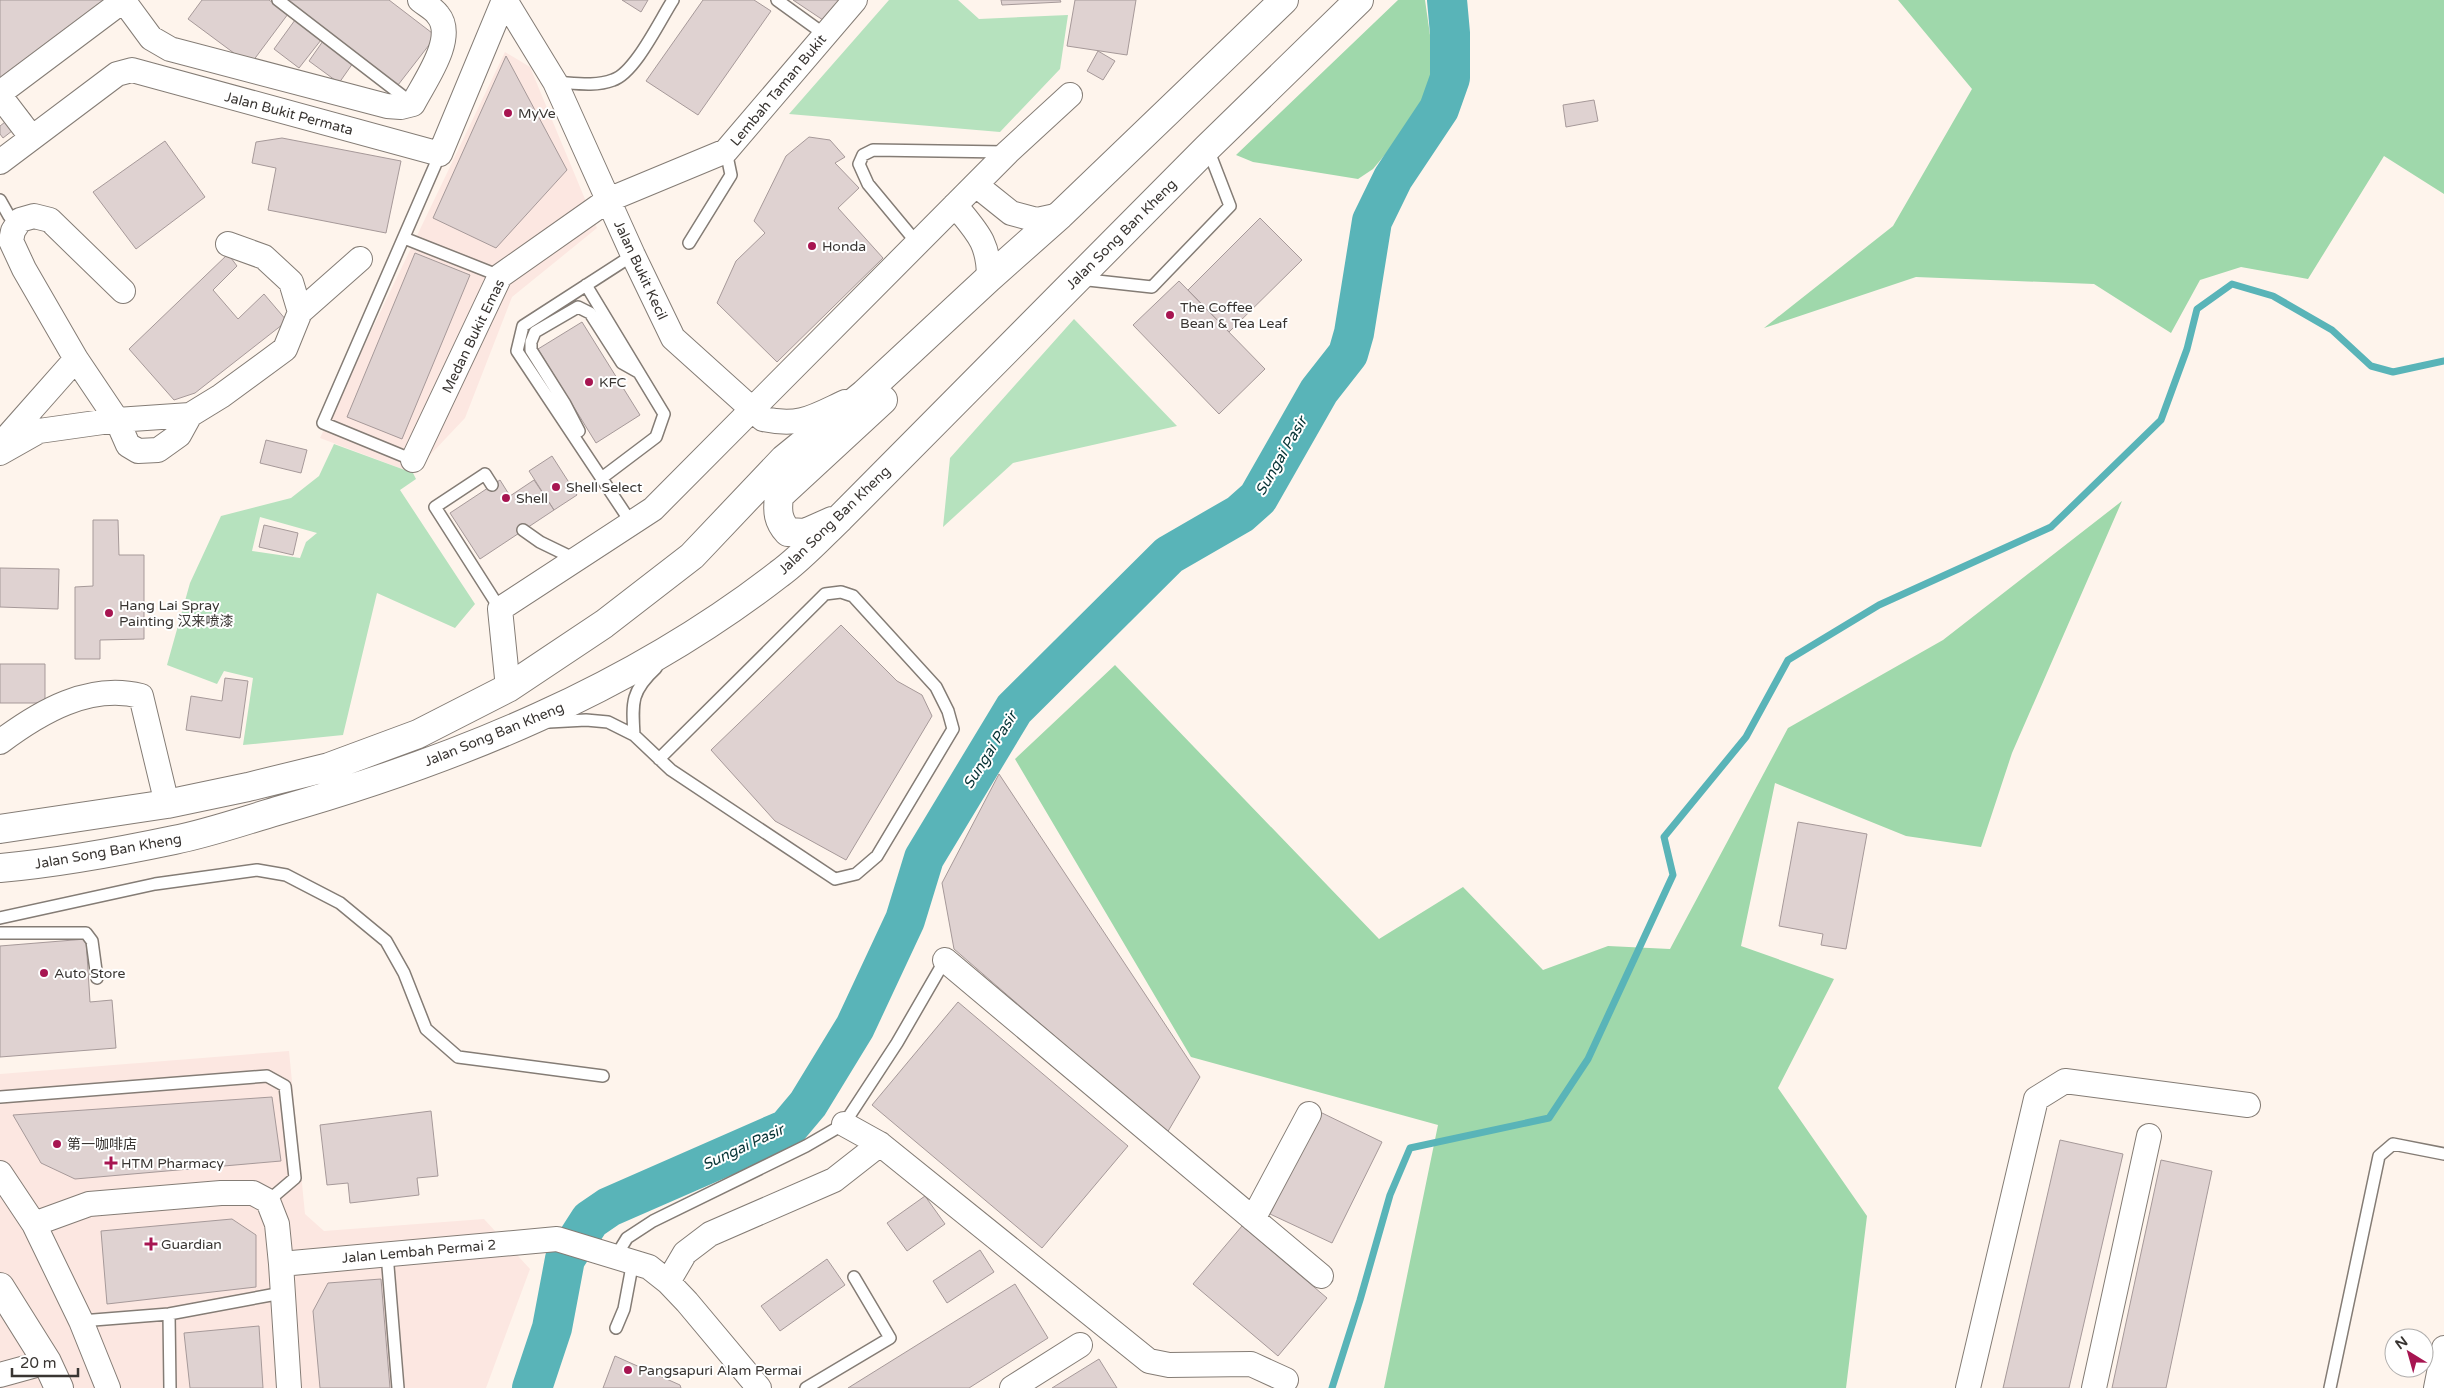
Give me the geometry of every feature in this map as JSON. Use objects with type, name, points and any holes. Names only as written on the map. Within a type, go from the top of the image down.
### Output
[{"type":"main road","name":"Jalan Song Ban Kheng","points":[[0,868],[30,866],[176,840],[357,788],[525,724],[584,696],[685,641],[781,573],[840,518],[1207,148],[1359,0]]},
{"type":"main road","name":"Jalan Song Ban Kheng","points":[[0,829],[167,804],[329,767],[418,734],[508,688],[604,624],[692,556],[784,459],[864,394],[1016,253],[1060,215],[1278,4]]},
{"type":"main road","points":[[840,518],[805,533],[788,532],[780,524],[777,510],[780,496],[996,294],[1013,274],[1016,253]]},
{"type":"main road","points":[[0,1287],[47,1362],[59,1388]]},
{"type":"street","points":[[32,138],[0,94],[123,0],[151,38],[170,49],[387,106],[401,108],[413,104],[441,50],[445,31],[439,15],[420,0]]},
{"type":"street","points":[[440,154],[505,0]]},
{"type":"street","name":"Jalan Bukit Kecil","points":[[505,0],[555,82],[633,255],[673,338],[763,419],[782,423],[802,422],[864,394]]},
{"type":"street","name":"Lembah Taman Bukit","points":[[608,200],[726,151],[855,0]]},
{"type":"street","name":"Jalan Bukit Permata","points":[[0,162],[118,74],[132,70],[440,154]]},
{"type":"street","points":[[508,688],[500,609],[653,509],[1008,152],[1070,95]]},
{"type":"street","points":[[976,185],[1011,212],[1038,220],[1060,215]]},
{"type":"street","name":"Medan Bukit Emas","points":[[413,460],[500,276],[608,200]]},
{"type":"street","points":[[955,205],[978,233],[984,245],[989,257],[989,278]]},
{"type":"street","points":[[123,292],[50,220],[34,216],[20,220],[13,231],[12,241],[24,269],[76,359],[117,420],[128,445],[138,451],[158,450],[179,435],[190,415]]},
{"type":"street","points":[[228,244],[264,258],[291,282],[300,312]]},
{"type":"street","points":[[0,453],[40,431],[117,420],[190,415],[221,396],[285,349],[300,312],[360,259]]},
{"type":"street","points":[[0,445],[76,359]]},
{"type":"street","points":[[0,742],[29,720],[96,693],[125,692],[141,696],[167,804]]},
{"type":"street","points":[[945,960],[1321,1276]]},
{"type":"street","points":[[1968,1388],[2036,1099],[2065,1081],[2248,1106]]},
{"type":"street","points":[[1253,1219],[1310,1114]]},
{"type":"street","points":[[844,1124],[880,1144],[1149,1362],[1169,1365],[1251,1364],[1286,1380]]},
{"type":"street","points":[[2094,1388],[2149,1136]]},
{"type":"street","points":[[668,1282],[684,1253],[710,1234],[834,1180],[880,1144]]},
{"type":"street","points":[[0,1173],[34,1224],[81,1321],[108,1388]]},
{"type":"street","points":[[34,1224],[89,1204],[221,1192],[253,1193],[268,1201],[277,1224],[282,1264],[282,1293],[289,1388]]},
{"type":"street","name":"Jalan Lembah Permai 2","points":[[282,1264],[556,1239],[624,1258]]},
{"type":"street","points":[[624,1258],[650,1267],[668,1282],[759,1388]]},
{"type":"street","points":[[1012,1388],[1080,1345]]},
{"type":"street","points":[[2436,1388],[2444,1348]]},
{"type":"street","points":[[0,1375],[47,1362]]},
{"type":"lane","points":[[278,0],[413,104]]},
{"type":"lane","points":[[555,82],[598,84],[615,80],[631,67],[673,0]]},
{"type":"lane","points":[[777,0],[824,34]]},
{"type":"lane","points":[[1076,279],[1152,287],[1230,206],[1207,148]]},
{"type":"lane","points":[[917,243],[868,184],[859,164],[863,155],[873,150],[1008,152]]},
{"type":"lane","points":[[689,243],[731,175],[726,151]]},
{"type":"lane","points":[[413,460],[323,423],[440,154]]},
{"type":"lane","points":[[0,200],[9,216],[20,220]]},
{"type":"lane","points":[[404,238],[500,276]]},
{"type":"lane","points":[[632,524],[603,477],[517,351],[523,326],[633,255]]},
{"type":"lane","points":[[586,285],[664,414],[656,437],[603,477]]},
{"type":"lane","points":[[603,477],[565,404],[531,350],[531,342],[535,332],[578,308],[590,313],[622,363],[638,372]]},
{"type":"lane","points":[[492,485],[485,474],[435,507],[500,609]]},
{"type":"lane","points":[[524,530],[540,542],[575,559]]},
{"type":"lane","points":[[525,724],[586,720],[608,722],[634,735],[659,759],[671,770],[835,879],[856,874],[877,856],[953,729],[948,711],[936,686],[853,596],[841,592],[826,594],[659,759]]},
{"type":"lane","points":[[634,735],[632,707],[640,683],[685,641]]},
{"type":"lane","points":[[0,918],[155,884],[258,870],[286,875],[340,903],[386,941],[404,973],[426,1029],[458,1057],[603,1076]]},
{"type":"lane","points":[[0,934],[86,933],[92,941],[97,978]]},
{"type":"lane","points":[[616,1328],[624,1309],[624,1258],[627,1238],[653,1221],[806,1146],[844,1124],[897,1043],[945,960]]},
{"type":"lane","points":[[0,1097],[267,1076],[284,1086],[294,1178],[268,1201]]},
{"type":"lane","points":[[2330,1388],[2379,1156],[2394,1144],[2444,1154]]},
{"type":"lane","points":[[386,1254],[398,1388]]},
{"type":"lane","points":[[806,1388],[890,1338],[854,1276]]},
{"type":"lane","points":[[81,1321],[169,1314],[282,1293]]},
{"type":"lane","points":[[169,1314],[170,1388]]},
{"type":"shaded area","points":[[505,52],[530,67],[597,228],[512,297],[465,418],[413,473],[320,438]]},
{"type":"shaded area","points":[[289,1051],[305,1214],[324,1231],[484,1219],[530,1269],[486,1388],[0,1388],[0,1074]]},
{"type":"green space","points":[[889,0],[958,0],[979,19],[1068,15],[1060,69],[1000,132],[789,114]]},
{"type":"green space","points":[[1398,0],[1425,0],[1432,49],[1431,88],[1409,126],[1373,169],[1358,179],[1253,162],[1236,155]]},
{"type":"green space","points":[[1898,0],[2444,0],[2444,194],[2384,156],[2308,279],[2241,267],[2200,280],[2171,333],[2094,284],[1916,277],[1764,328],[1893,226],[1972,89]]},
{"type":"green space","points":[[1074,319],[1177,426],[1013,463],[943,527],[950,458]]},
{"type":"green space","points":[[334,444],[413,473],[416,479],[400,490],[475,604],[455,628],[377,593],[343,735],[243,745],[253,678],[224,671],[217,684],[167,665],[190,583],[221,516],[291,498],[319,476]],"holes":[[[260,517],[317,533],[306,542],[300,558],[252,551]]]},
{"type":"green space","points":[[2122,501],[2012,753],[1981,847],[1906,836],[1775,783],[1741,946],[1834,979],[1778,1088],[1867,1216],[1846,1388],[1384,1388],[1438,1125],[1191,1057],[1015,759],[1115,665],[1379,939],[1463,887],[1543,970],[1608,946],[1670,949],[1788,728],[1943,640]]},
{"type":"building","points":[[0,0],[108,0],[0,82]]},
{"type":"building","points":[[202,0],[269,0],[288,14],[250,65],[188,19]]},
{"type":"building","points":[[284,0],[389,0],[436,36],[398,85]]},
{"type":"building","points":[[622,0],[648,0],[641,12]]},
{"type":"building","points":[[703,0],[754,0],[771,11],[698,115],[646,81]]},
{"type":"building","points":[[793,0],[844,0],[829,24]]},
{"type":"building","points":[[1001,0],[1060,0],[1061,2],[1002,5]]},
{"type":"building","points":[[1075,0],[1136,0],[1127,55],[1067,46]]},
{"type":"building","points":[[295,20],[321,40],[299,68],[274,49]]},
{"type":"building","points":[[323,41],[353,63],[339,83],[309,61]]},
{"type":"building","points":[[1098,51],[1115,61],[1103,80],[1087,71]]},
{"type":"building","name":"MyVe","points":[[506,56],[567,170],[496,248],[433,218]]},
{"type":"building","points":[[1594,100],[1598,121],[1566,127],[1563,105]]},
{"type":"building","points":[[24,107],[31,116],[3,138],[0,134],[0,126]]},
{"type":"building","name":"Honda","points":[[809,137],[830,140],[845,157],[835,163],[859,188],[838,208],[883,258],[777,362],[717,303],[736,261],[765,233],[754,221],[786,156]]},
{"type":"building","points":[[282,138],[401,161],[386,233],[268,210],[276,168],[252,163],[256,142]]},
{"type":"building","points":[[165,141],[205,197],[136,249],[93,192]]},
{"type":"building","points":[[1260,218],[1302,260],[1229,332],[1188,290]]},
{"type":"building","points":[[415,253],[470,275],[402,439],[347,417]]},
{"type":"building","points":[[228,254],[237,266],[213,290],[238,319],[264,294],[287,321],[195,393],[174,400],[129,349]]},
{"type":"building","points":[[1179,281],[1265,369],[1219,414],[1133,325]]},
{"type":"building","name":"KFC","points":[[582,322],[640,415],[596,443],[538,349]]},
{"type":"building","points":[[266,440],[307,450],[301,473],[260,463]]},
{"type":"building","name":"Shell Select","points":[[552,456],[577,495],[554,510],[529,471]]},
{"type":"building","points":[[500,480],[510,496],[534,480],[554,510],[480,559],[450,513]]},
{"type":"building","name":"Hang Lai Spray Painting 汉来喷漆","points":[[93,520],[118,520],[119,555],[144,555],[144,639],[100,640],[100,659],[75,659],[75,587],[93,586]]},
{"type":"building","points":[[264,525],[298,533],[293,555],[259,547]]},
{"type":"building","points":[[0,568],[59,569],[58,609],[0,607]]},
{"type":"building","points":[[841,625],[897,681],[922,695],[932,716],[846,860],[775,821],[711,750]]},
{"type":"building","points":[[0,664],[45,664],[45,703],[0,703]]},
{"type":"building","points":[[225,678],[248,681],[240,738],[186,730],[191,696],[222,701]]},
{"type":"building","points":[[999,774],[1200,1077],[1167,1133],[954,949],[942,883]]},
{"type":"building","points":[[1798,822],[1867,834],[1846,949],[1821,945],[1823,934],[1779,926]]},
{"type":"building","name":"Auto Store","points":[[86,939],[90,1002],[112,1000],[116,1048],[0,1057],[0,946]]},
{"type":"building","points":[[958,1002],[1128,1146],[1042,1248],[872,1105]]},
{"type":"building","points":[[272,1097],[281,1161],[75,1179],[41,1163],[13,1115]]},
{"type":"building","points":[[431,1111],[438,1176],[417,1178],[419,1195],[350,1203],[348,1183],[327,1185],[320,1125]]},
{"type":"building","points":[[1320,1112],[1382,1142],[1332,1243],[1270,1214]]},
{"type":"building","points":[[2060,1140],[2123,1154],[2069,1388],[2003,1388]]},
{"type":"building","points":[[2161,1160],[2212,1171],[2166,1388],[2112,1388]]},
{"type":"building","points":[[925,1196],[945,1224],[907,1251],[887,1223]]},
{"type":"building","points":[[232,1219],[256,1235],[256,1287],[107,1304],[101,1231]]},
{"type":"building","points":[[1242,1226],[1327,1298],[1278,1356],[1193,1284]]},
{"type":"building","points":[[980,1250],[994,1272],[947,1303],[933,1281]]},
{"type":"building","points":[[827,1259],[845,1285],[780,1331],[761,1306]]},
{"type":"building","points":[[381,1279],[390,1388],[320,1388],[313,1311],[328,1283]]},
{"type":"building","points":[[1015,1284],[1048,1338],[969,1388],[848,1388]]},
{"type":"building","points":[[259,1326],[263,1388],[190,1388],[184,1333]]},
{"type":"building","name":"Pangsapuri Alam Permai","points":[[615,1356],[680,1385],[681,1388],[603,1388]]},
{"type":"building","points":[[1099,1359],[1117,1388],[1052,1388]]},
{"type":"waterway","name":"Sungai Pasir","points":[[532,1388],[552,1328],[565,1259],[590,1220],[609,1207],[787,1129],[808,1104],[855,1027],[905,920],[924,858],[1014,709],[1169,555],[1240,514],[1258,498],[1319,391],[1348,354],[1354,333],[1372,221],[1393,178],[1439,109],[1450,78],[1450,33],[1447,0]]},
{"type":"waterway","points":[[1332,1388],[1390,1195],[1410,1148],[1549,1118],[1588,1059],[1673,875],[1664,837],[1746,737],[1788,660],[1879,605],[2051,527],[2161,420],[2187,349],[2197,309],[2232,284],[2273,296],[2332,330],[2371,366],[2393,372],[2444,361]]},
{"type":"place","name":"MyVe","points":[[508,113]]},
{"type":"place","name":"Honda","points":[[812,246]]},
{"type":"place","name":"The Coffee Bean & Tea Leaf","points":[[1170,315]]},
{"type":"place","name":"KFC","points":[[589,382]]},
{"type":"place","name":"Shell Select","points":[[556,487]]},
{"type":"place","name":"Shell","points":[[506,498]]},
{"type":"place","name":"Hang Lai Spray Painting 汉来喷漆","points":[[109,613]]},
{"type":"place","name":"Auto Store","points":[[44,973]]},
{"type":"place","name":"第一咖啡店","points":[[57,1144]]},
{"type":"place","name":"HTM Pharmacy","points":[[111,1163]]},
{"type":"place","name":"Guardian","points":[[151,1244]]},
{"type":"place","name":"Pangsapuri Alam Permai","points":[[628,1370]]}]
